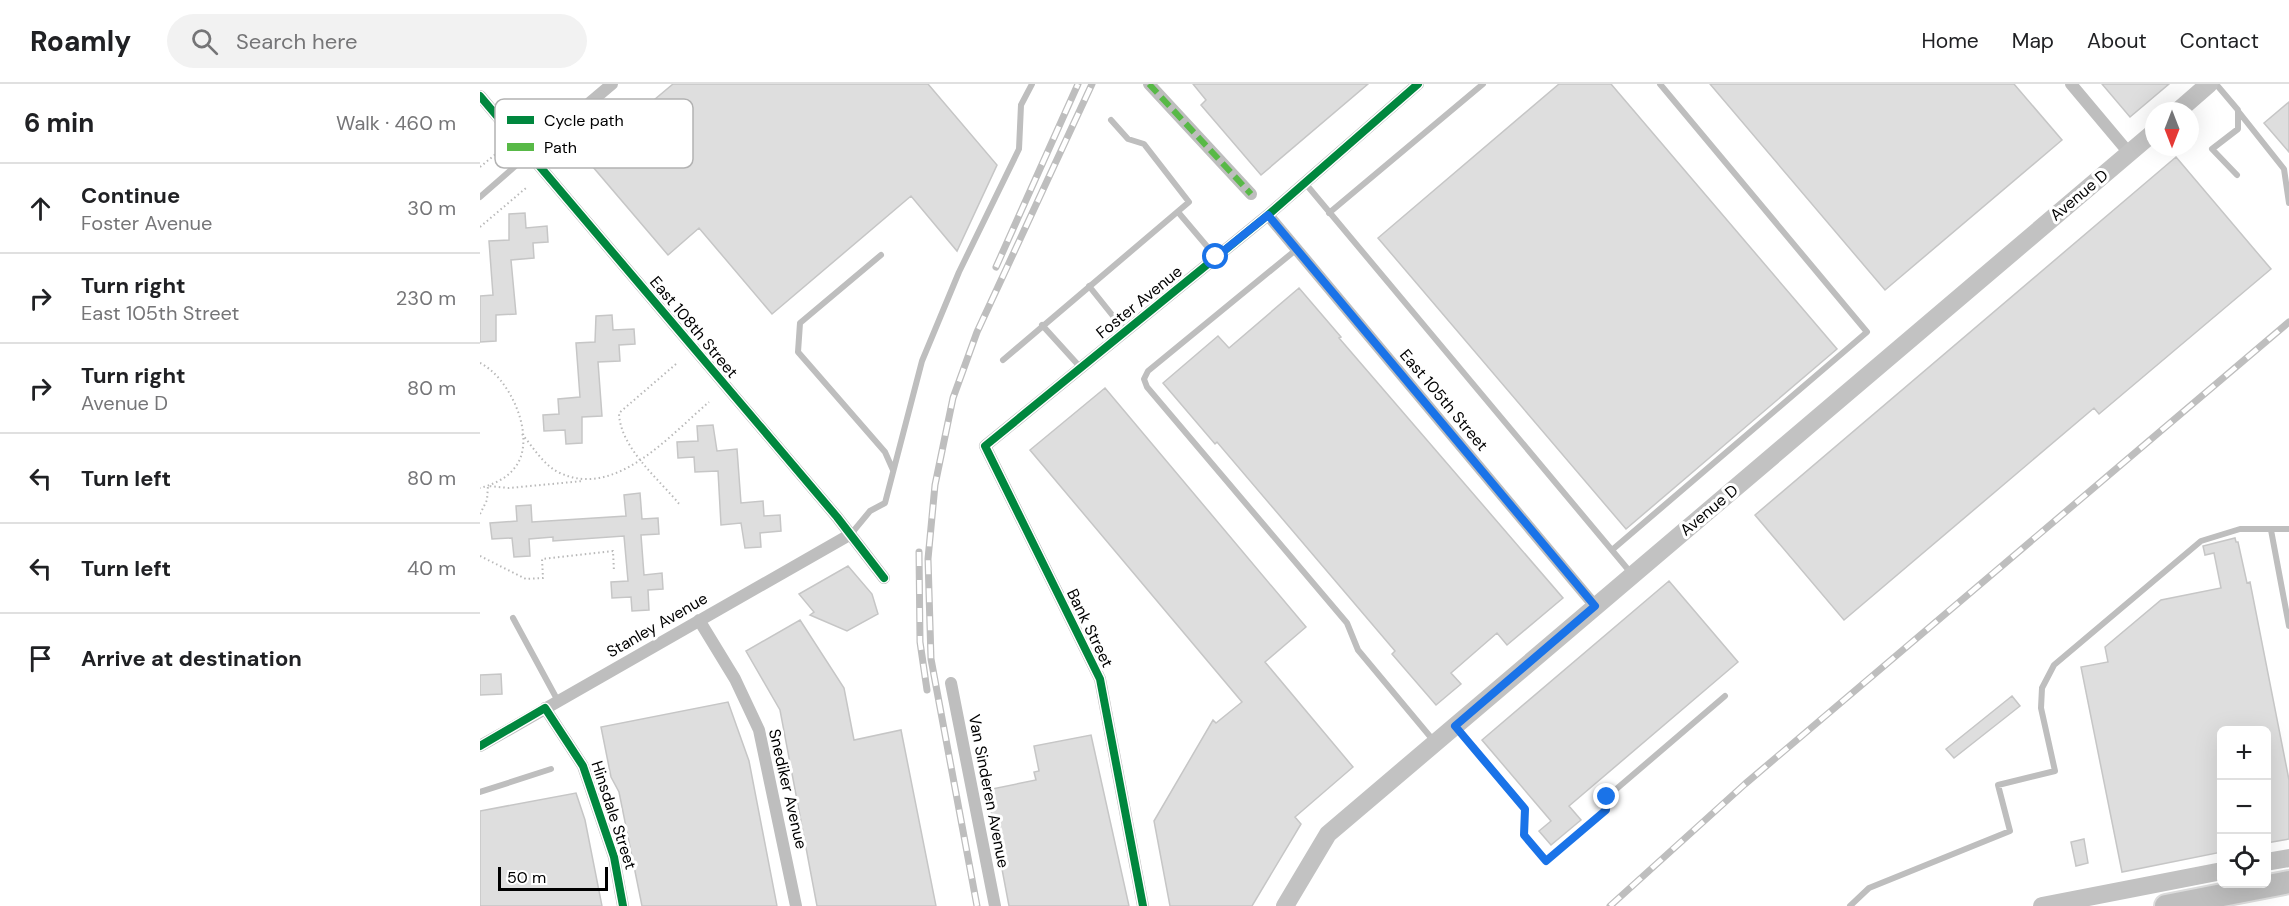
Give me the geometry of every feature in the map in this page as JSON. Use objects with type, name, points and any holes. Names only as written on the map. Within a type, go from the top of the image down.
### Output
[{"type":"highway","points":[[2166,906],[2289,882]]},
{"type":"main road","points":[[2188,102],[2209,84]]},
{"type":"main road","name":"Avenue D","points":[[1285,906],[1328,834],[2145,140]]},
{"type":"main road","points":[[2271,861],[2289,858]]},
{"type":"main road","points":[[2042,906],[2217,872]]},
{"type":"street","points":[[594,99],[612,84]]},
{"type":"street","points":[[1149,84],[1251,194]]},
{"type":"street","name":"Foster Avenue","points":[[985,446],[1268,215],[1419,84]]},
{"type":"street","points":[[2071,84],[2129,153]]},
{"type":"street","name":"East 108th Street","points":[[480,96],[495,114]]},
{"type":"street","name":"East 108th Street","points":[[541,168],[851,534],[884,578]]},
{"type":"street","name":"East 105th Street","points":[[1268,215],[1595,606]]},
{"type":"street","name":"Bank Street","points":[[985,446],[1100,679],[1143,906]]},
{"type":"street","name":"Stanley Avenue","points":[[480,746],[851,534]]},
{"type":"street","name":"Snediker Avenue","points":[[699,620],[735,679],[759,730],[796,906]]},
{"type":"street","name":"Van Sinderen Avenue","points":[[951,683],[995,906]]},
{"type":"street","name":"Hinsdale Street","points":[[545,708],[583,766],[614,857],[623,906]]},
{"type":"lane","points":[[851,534],[870,511],[885,503],[922,361],[959,272],[1019,149],[1021,105],[1032,84]]},
{"type":"lane","points":[[1329,213],[1483,84]]},
{"type":"lane","points":[[1612,550],[1868,332],[1660,84]]},
{"type":"lane","points":[[2216,84],[2284,169],[2289,203]]},
{"type":"lane","points":[[2237,175],[2212,150],[2238,129],[2238,110]]},
{"type":"lane","points":[[1002,360],[1189,202],[1144,144],[1128,139],[1111,120]]},
{"type":"lane","points":[[480,197],[513,168]]},
{"type":"lane","points":[[1304,183],[1633,575]]},
{"type":"lane","points":[[1178,212],[1216,257]]},
{"type":"lane","points":[[1297,249],[1148,371],[1144,379],[1147,387],[1167,412],[1347,623],[1358,650],[1436,742]]},
{"type":"lane","points":[[881,255],[800,323],[798,352],[885,452],[893,471]]},
{"type":"lane","points":[[1089,286],[1125,331]]},
{"type":"lane","points":[[1042,326],[1081,368]]},
{"type":"lane","points":[[1851,906],[1858,903],[1869,888],[2010,831],[1998,784],[2055,771],[2041,708],[2042,688],[2054,665],[2201,541],[2240,529],[2289,529]]},
{"type":"lane","points":[[2271,530],[2289,626]]},
{"type":"lane","points":[[513,618],[558,701]]},
{"type":"lane","points":[[1455,726],[1525,809],[1524,835],[1546,861],[1606,810],[1607,797],[1725,696]]},
{"type":"lane","points":[[480,792],[551,769]]},
{"type":"path","points":[[480,168],[495,155]]},
{"type":"path","points":[[480,227],[526,188]]},
{"type":"path","points":[[480,363],[488,367],[513,399],[522,421],[518,463],[505,478],[480,488]]},
{"type":"path","points":[[676,364],[619,413],[620,428],[680,505]]},
{"type":"path","points":[[488,486],[509,488],[586,481],[628,469],[709,402]]},
{"type":"path","points":[[522,434],[541,457],[559,473],[586,481]]},
{"type":"path","points":[[480,514],[487,500],[488,486]]},
{"type":"path","points":[[480,556],[526,579],[543,578],[542,558],[613,551],[614,572]]},
{"type":"building","points":[[673,84],[928,84],[997,165],[957,251],[911,196],[772,314],[699,228],[668,255],[594,168],[693,168],[693,99],[655,99]]},
{"type":"building","points":[[1193,84],[1368,84],[1261,175],[1201,105],[1206,100]]},
{"type":"building","points":[[1559,84],[1611,84],[1837,349],[1626,529],[1378,238]]},
{"type":"building","points":[[1710,84],[2014,84],[2062,140],[1885,290]]},
{"type":"building","points":[[2102,84],[2169,84],[2145,102],[2130,117]]},
{"type":"building","points":[[2289,102],[2289,152],[2264,123]]},
{"type":"building","points":[[2176,157],[2271,269],[2099,414],[2094,408],[1844,620],[1755,515]]},
{"type":"building","points":[[525,213],[526,228],[547,226],[548,242],[533,243],[534,258],[511,260],[516,314],[496,315],[496,341],[480,342],[480,296],[493,295],[489,241],[509,240],[509,214]]},
{"type":"building","points":[[1299,288],[1341,337],[1339,338],[1563,598],[1507,645],[1497,633],[1451,673],[1461,684],[1436,705],[1392,654],[1395,651],[1217,442],[1215,444],[1163,383],[1218,336],[1229,348]]},
{"type":"building","points":[[612,315],[613,330],[634,329],[635,344],[619,345],[620,361],[598,362],[602,416],[582,417],[582,443],[566,444],[565,430],[544,431],[543,415],[559,414],[558,399],[580,397],[576,343],[595,342],[596,316]]},
{"type":"building","points":[[1105,388],[1306,627],[1265,662],[1353,767],[1295,817],[1301,824],[1252,906],[1170,906],[1154,821],[1213,720],[1216,723],[1242,702],[1030,450]]},
{"type":"building","points":[[713,425],[717,451],[737,449],[741,503],[763,501],[764,516],[780,515],[781,531],[760,533],[761,547],[745,548],[741,523],[721,525],[718,471],[695,472],[694,457],[678,458],[677,442],[698,441],[697,426]]},
{"type":"building","points":[[640,493],[642,519],[658,518],[659,534],[641,535],[644,575],[662,573],[663,589],[648,590],[649,610],[632,611],[631,597],[612,598],[611,582],[628,581],[624,536],[553,541],[553,537],[529,539],[530,556],[514,557],[512,538],[492,539],[490,523],[517,521],[516,506],[531,505],[532,522],[626,516],[624,495]]},
{"type":"building","points":[[2235,538],[2238,542],[2247,583],[2250,582],[2289,780],[2289,839],[2271,842],[2271,726],[2217,726],[2217,853],[2122,872],[2081,667],[2108,662],[2105,647],[2161,600],[2221,588],[2214,553],[2205,555],[2203,546]]},
{"type":"building","points":[[848,566],[872,594],[878,614],[847,631],[810,615],[814,612],[799,594]]},
{"type":"building","points":[[1669,581],[1738,662],[1569,806],[1581,820],[1551,845],[1539,831],[1551,821],[1482,740]]},
{"type":"building","points":[[800,620],[844,688],[854,740],[901,730],[936,906],[817,906],[780,710],[746,651]]},
{"type":"building","points":[[501,674],[502,694],[480,695],[480,675]]},
{"type":"building","points":[[2012,696],[2020,706],[1954,758],[1946,749]]},
{"type":"building","points":[[728,702],[749,761],[777,906],[642,906],[619,792],[611,777],[601,727]]},
{"type":"building","points":[[1091,735],[1129,906],[1009,906],[987,790],[1036,780],[1034,772],[1039,771],[1034,746]]},
{"type":"building","points":[[576,793],[585,820],[602,906],[480,906],[480,811]]},
{"type":"building","points":[[2084,839],[2088,863],[2076,866],[2071,842]]},
{"type":"railway","points":[[996,267],[1078,84]]},
{"type":"railway","points":[[977,906],[931,659],[928,559],[935,485],[953,398],[977,332],[1092,84]]},
{"type":"railway","points":[[1610,906],[1745,784],[2289,322]]},
{"type":"railway","points":[[919,552],[920,642],[927,690]]},
{"type":"marked path","points":[[1149,84],[1251,194]]},
{"type":"cycle path","points":[[1143,906],[1100,679],[985,446],[1268,215],[1418,84]]},
{"type":"cycle path","points":[[480,96],[495,114]]},
{"type":"cycle path","points":[[541,168],[837,517],[884,578]]},
{"type":"cycle path","points":[[480,746],[545,708],[583,766],[614,857],[623,906]]},
{"type":"route","points":[[1216,257],[1268,215],[1595,606],[1455,726],[1525,809],[1524,835],[1546,861],[1606,810],[1607,797]]}]
